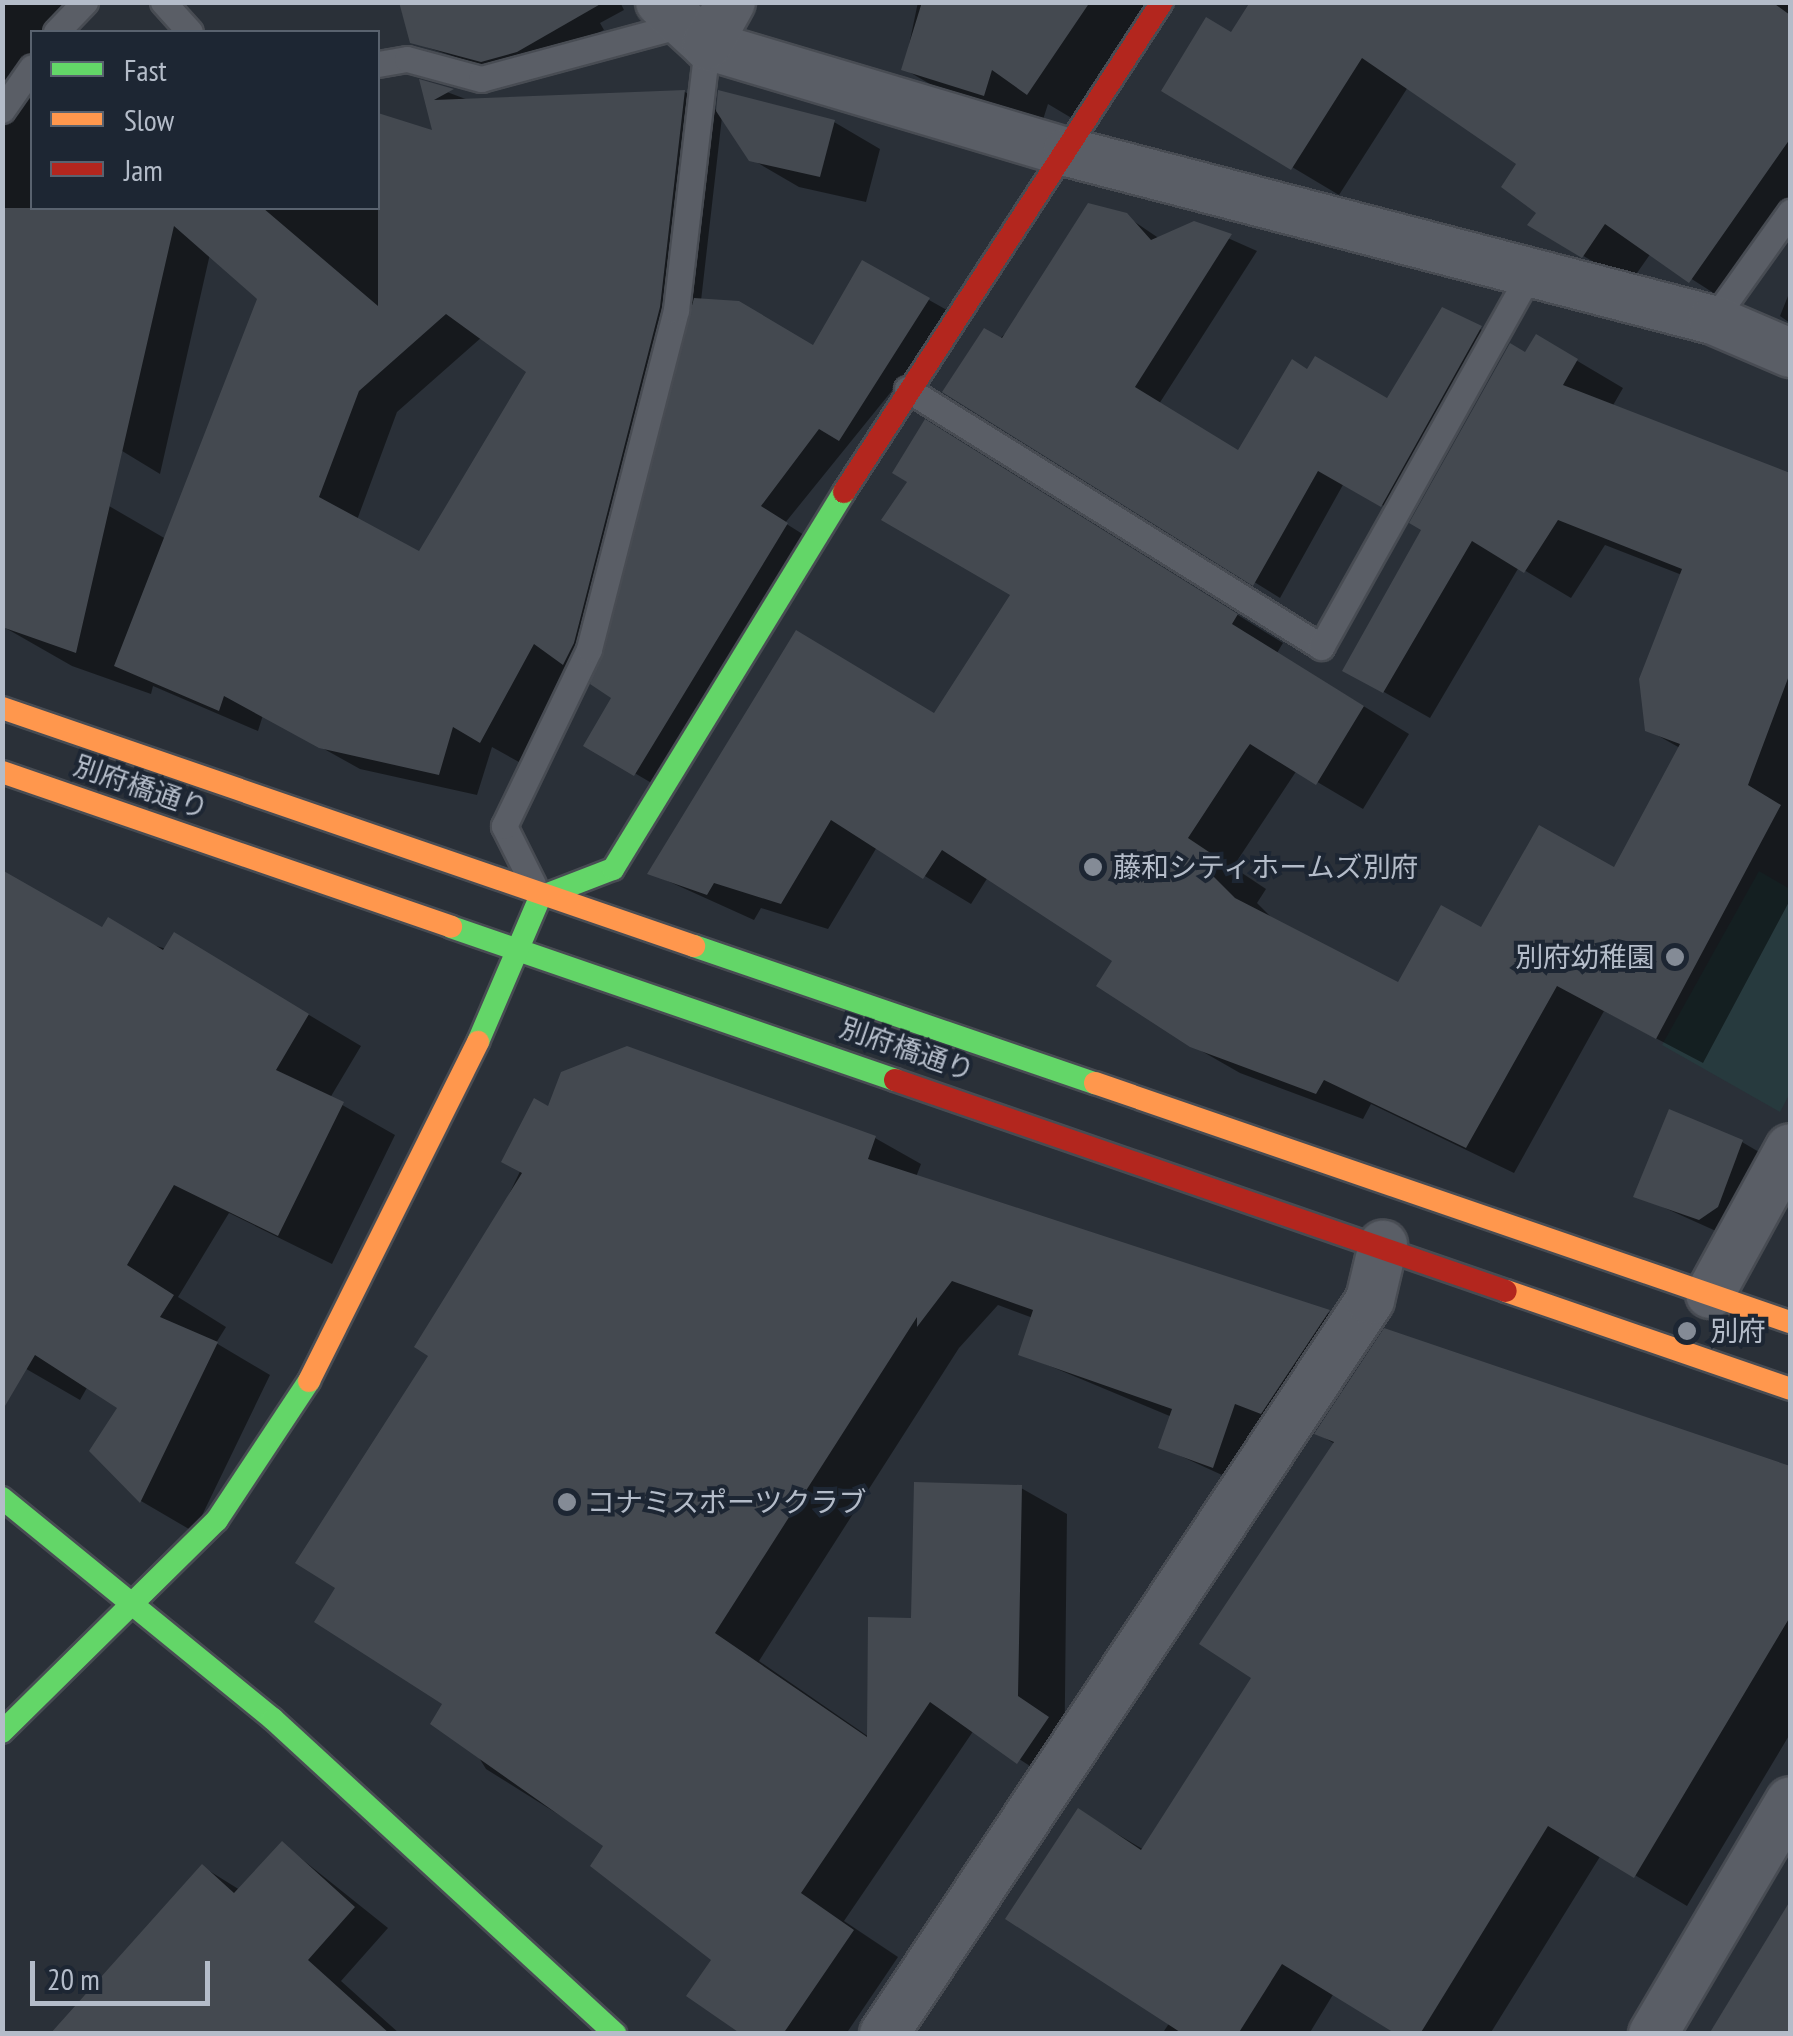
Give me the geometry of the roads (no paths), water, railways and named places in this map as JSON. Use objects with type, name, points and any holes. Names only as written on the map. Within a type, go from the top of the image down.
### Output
[{"type":"main road","points":[[2,1732],[217,1520],[298,1404],[525,949],[540,897],[613,870],[906,388],[1162,2]]},
{"type":"main road","name":"別府橋通り","points":[[2,708],[540,897],[1790,1322]]},
{"type":"main road","name":"別府橋通り","points":[[2,772],[525,949],[1790,1389]]},
{"type":"main road","points":[[2,1498],[131,1601],[615,2034]]},
{"type":"street","points":[[682,24],[730,2]]},
{"type":"street","points":[[682,24],[1066,152],[1712,320],[1790,353]]},
{"type":"street","points":[[1710,1294],[1790,1148]]},
{"type":"street","points":[[884,2034],[1370,1300],[1383,1246]]},
{"type":"street","points":[[1653,2034],[1790,1801]]},
{"type":"lane","points":[[58,30],[85,2]]},
{"type":"lane","points":[[164,2],[188,30]]},
{"type":"lane","points":[[380,64],[406,59],[482,78],[682,24],[676,310],[594,630],[504,826],[540,897]]},
{"type":"lane","points":[[2,110],[30,69]]},
{"type":"lane","points":[[1712,320],[1790,212]]},
{"type":"lane","points":[[906,388],[1321,647],[1531,272]]},
{"type":"place","name":"藤和シティホームズ別府","points":[[1093,867]]},
{"type":"place","name":"別府幼稚園","points":[[1675,957]]},
{"type":"place","name":"別府","points":[[1687,1331]]},
{"type":"place","name":"コナミスポーツクラブ","points":[[567,1502]]}]
